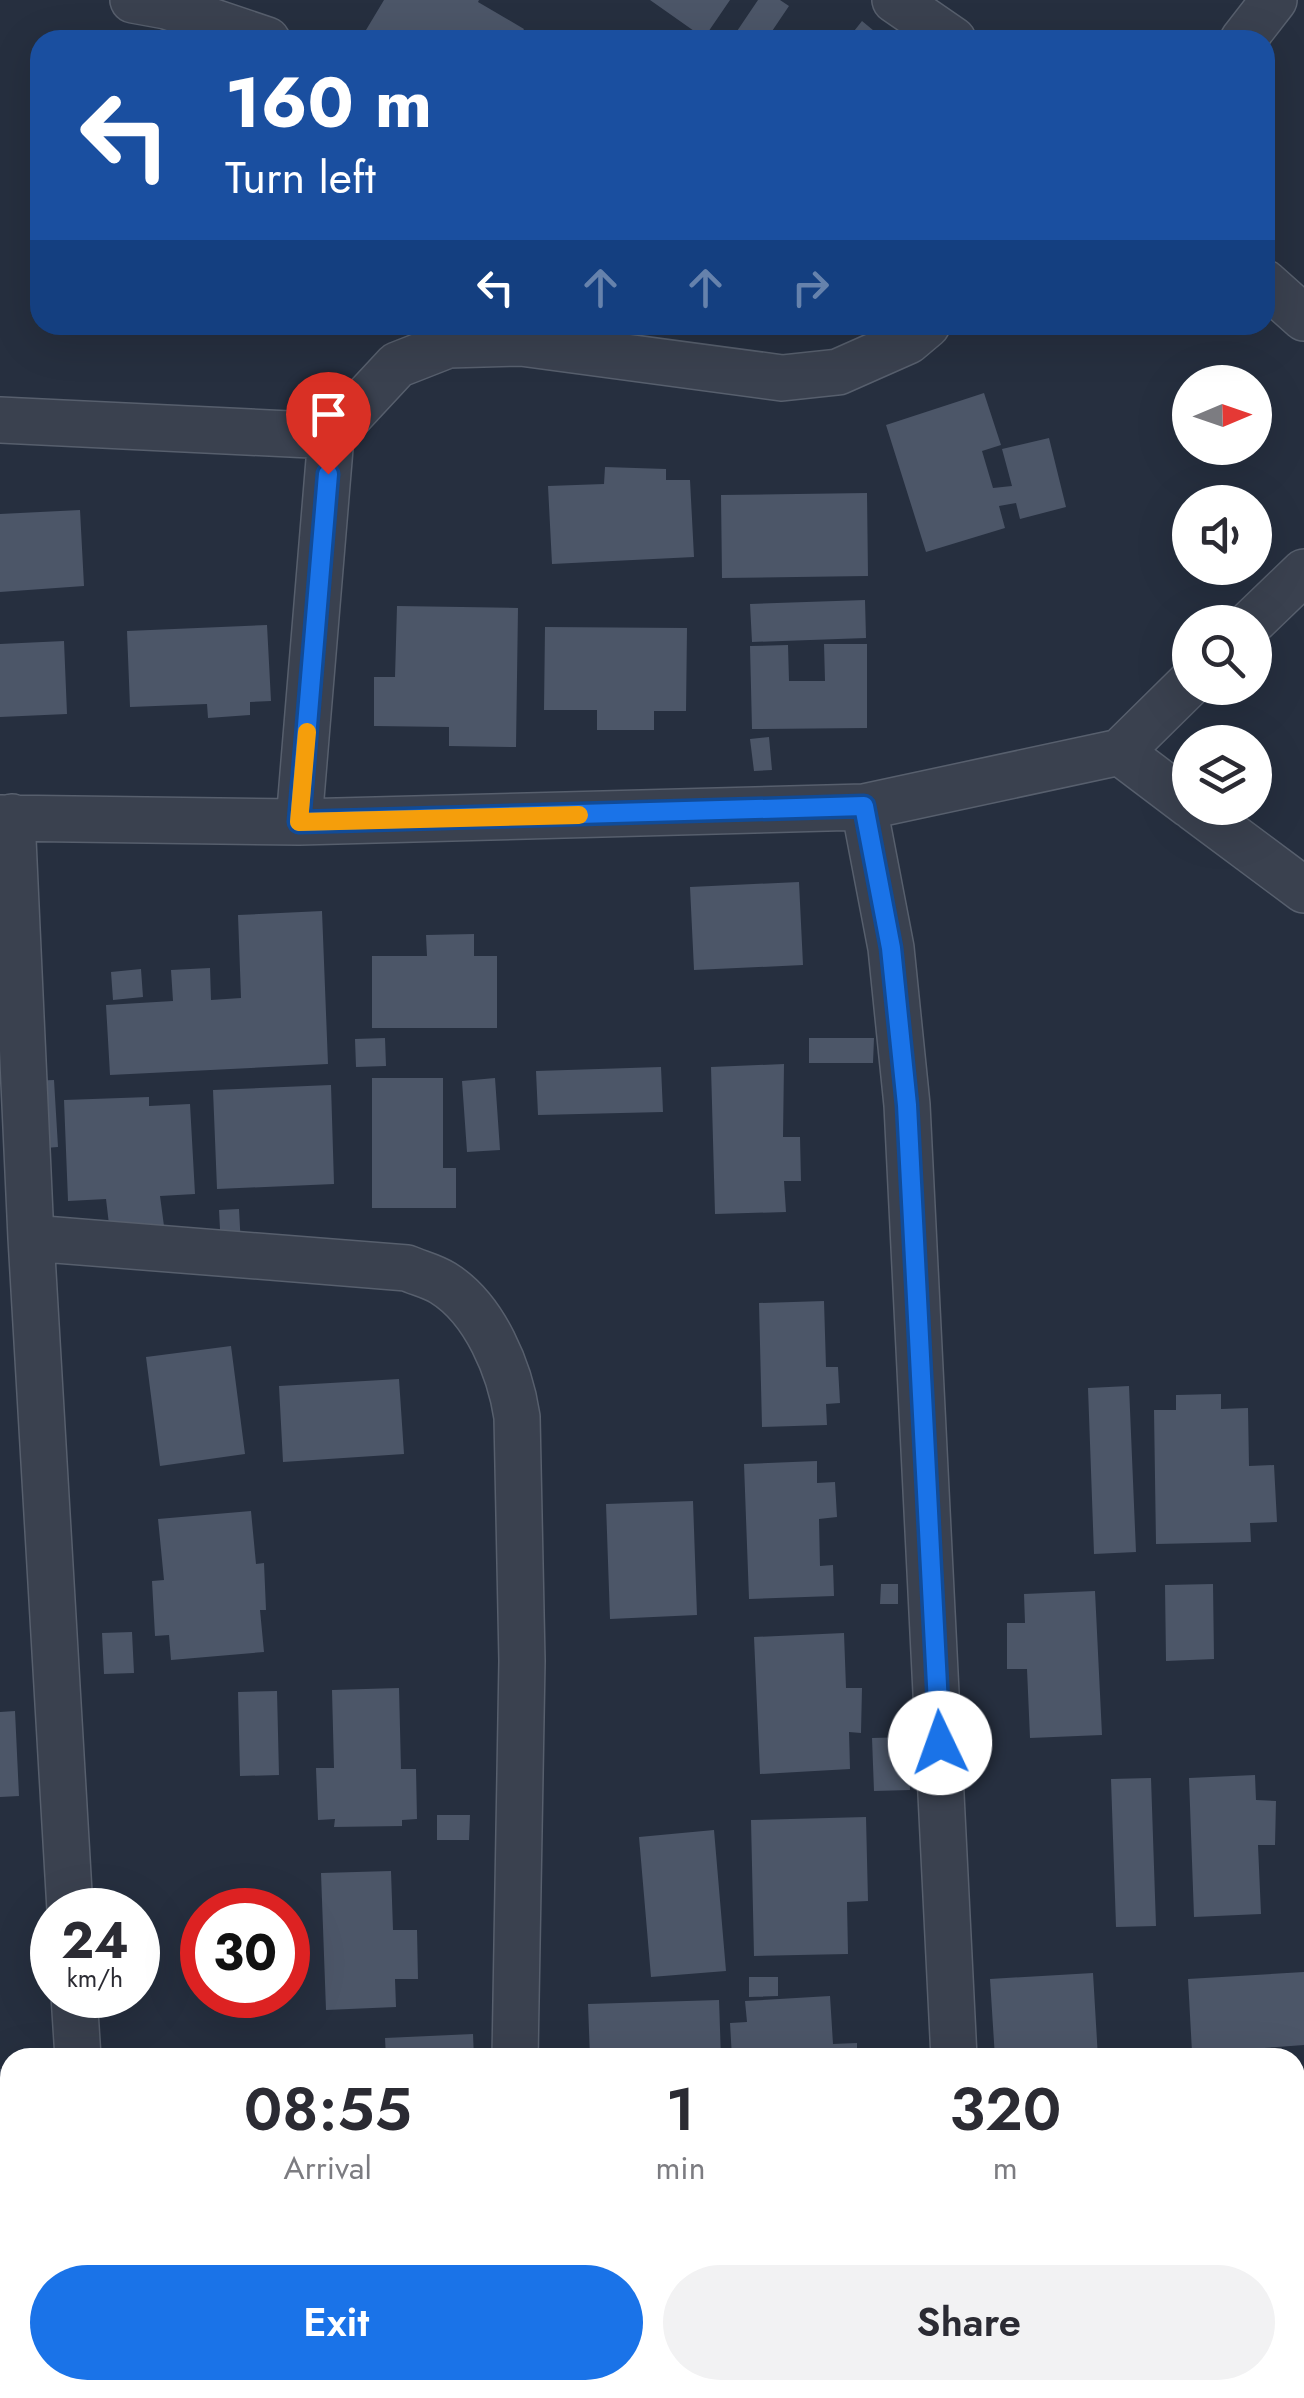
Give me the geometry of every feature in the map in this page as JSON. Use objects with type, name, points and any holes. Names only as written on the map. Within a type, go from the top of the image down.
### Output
[{"type":"street","points":[[133,0],[166,6],[237,30]]},
{"type":"street","points":[[895,0],[938,30]]},
{"type":"street","points":[[1251,30],[1274,0]]},
{"type":"street","points":[[1275,292],[1304,318]]},
{"type":"street","points":[[299,822],[331,436],[397,365],[447,335],[782,378],[838,372],[916,335]]},
{"type":"street","points":[[0,420],[331,436]]},
{"type":"street","points":[[1270,605],[1304,572]]},
{"type":"street","points":[[69,1888],[6,818],[299,822],[864,806],[1120,752],[1172,701]]},
{"type":"street","points":[[1120,752],[1172,791]]},
{"type":"street","points":[[864,806],[891,948],[907,1105],[954,2048]]},
{"type":"street","points":[[1217,825],[1304,890]]},
{"type":"street","points":[[32,1238],[406,1268],[442,1282],[465,1301],[502,1356],[517,1416],[522,1642],[516,2048]]},
{"type":"street","points":[[75,2018],[77,2048]]},
{"type":"building","points":[[384,0],[479,0],[524,29],[523,30],[366,30]]},
{"type":"building","points":[[650,0],[730,0],[709,30],[693,30]]},
{"type":"building","points":[[758,0],[780,0],[789,6],[773,30],[738,30]]},
{"type":"building","points":[[862,21],[873,30],[855,30]]},
{"type":"building","points":[[984,393],[1001,445],[982,451],[993,488],[1012,486],[1002,449],[1049,438],[1066,507],[1020,519],[1016,503],[999,506],[1005,528],[926,552],[886,425]]},
{"type":"building","points":[[605,467],[666,469],[666,480],[690,480],[694,557],[552,564],[548,486],[604,484]]},
{"type":"building","points":[[867,493],[868,576],[722,578],[721,495]]},
{"type":"building","points":[[80,510],[84,586],[0,592],[0,514]]},
{"type":"building","points":[[865,600],[866,638],[752,642],[750,604]]},
{"type":"building","points":[[397,606],[518,608],[516,747],[449,746],[449,727],[374,726],[374,677],[395,677]]},
{"type":"building","points":[[267,625],[271,701],[250,702],[250,715],[208,718],[207,704],[130,707],[127,631]]},
{"type":"building","points":[[545,627],[687,628],[686,711],[654,711],[654,730],[597,730],[597,710],[544,710]]},
{"type":"building","points":[[64,641],[67,714],[0,717],[0,644]]},
{"type":"building","points":[[824,644],[867,644],[867,728],[752,729],[750,646],[788,645],[789,681],[825,681]]},
{"type":"building","points":[[769,737],[772,770],[754,771],[750,739]]},
{"type":"building","points":[[799,882],[803,965],[694,970],[690,887]]},
{"type":"building","points":[[322,911],[328,1064],[110,1075],[106,1005],[173,1001],[171,970],[210,968],[211,1000],[241,998],[238,915]]},
{"type":"building","points":[[474,934],[474,956],[497,956],[497,1028],[372,1028],[372,956],[427,956],[426,935]]},
{"type":"building","points":[[141,969],[143,997],[113,1000],[111,972]]},
{"type":"building","points":[[385,1038],[386,1066],[356,1067],[355,1039]]},
{"type":"building","points":[[809,1038],[874,1038],[873,1063],[809,1063]]},
{"type":"building","points":[[784,1064],[783,1137],[800,1137],[801,1181],[784,1181],[786,1212],[715,1214],[711,1067]]},
{"type":"building","points":[[661,1067],[663,1112],[538,1115],[536,1071]]},
{"type":"building","points":[[372,1078],[443,1078],[443,1168],[456,1168],[456,1208],[372,1208]]},
{"type":"building","points":[[495,1078],[500,1150],[467,1152],[462,1081]]},
{"type":"building","points":[[54,1080],[58,1147],[32,1149],[28,1081]]},
{"type":"building","points":[[331,1085],[334,1184],[217,1189],[213,1090]]},
{"type":"building","points":[[149,1097],[149,1106],[190,1104],[195,1194],[160,1196],[164,1226],[110,1233],[106,1199],[68,1201],[64,1100]]},
{"type":"building","points":[[239,1209],[241,1247],[221,1248],[219,1210]]},
{"type":"building","points":[[824,1301],[826,1367],[838,1367],[840,1403],[826,1404],[827,1425],[762,1427],[759,1303]]},
{"type":"building","points":[[231,1346],[245,1454],[160,1466],[146,1357]]},
{"type":"building","points":[[399,1379],[404,1454],[283,1462],[279,1386]]},
{"type":"building","points":[[1129,1386],[1136,1552],[1094,1554],[1088,1388]]},
{"type":"building","points":[[1221,1394],[1221,1409],[1248,1408],[1249,1466],[1274,1465],[1277,1522],[1250,1523],[1251,1542],[1156,1544],[1154,1410],[1176,1410],[1176,1395]]},
{"type":"building","points":[[817,1461],[817,1483],[835,1482],[837,1517],[819,1519],[820,1566],[833,1565],[834,1596],[749,1599],[744,1464]]},
{"type":"building","points":[[693,1501],[697,1615],[610,1619],[606,1504]]},
{"type":"building","points":[[251,1511],[256,1564],[264,1563],[266,1610],[260,1610],[264,1652],[171,1660],[169,1635],[155,1636],[152,1581],[164,1580],[158,1519]]},
{"type":"building","points":[[881,1584],[898,1584],[898,1604],[880,1604]]},
{"type":"building","points":[[1213,1584],[1214,1659],[1166,1661],[1165,1585]]},
{"type":"building","points":[[1095,1591],[1102,1735],[1030,1738],[1027,1669],[1007,1669],[1007,1623],[1025,1623],[1024,1594]]},
{"type":"building","points":[[132,1632],[134,1673],[104,1674],[102,1633]]},
{"type":"building","points":[[844,1633],[846,1688],[862,1688],[861,1733],[849,1732],[850,1769],[760,1774],[754,1637]]},
{"type":"building","points":[[399,1688],[401,1769],[416,1769],[417,1819],[402,1820],[402,1826],[334,1827],[335,1819],[318,1820],[316,1768],[334,1768],[332,1690]]},
{"type":"building","points":[[277,1691],[279,1775],[240,1776],[238,1692]]},
{"type":"building","points":[[15,1711],[19,1796],[0,1797],[0,1712]]},
{"type":"building","points":[[909,1737],[910,1790],[874,1791],[872,1738]]},
{"type":"building","points":[[1255,1775],[1256,1800],[1276,1801],[1275,1845],[1258,1845],[1261,1914],[1194,1917],[1189,1778]]},
{"type":"building","points":[[1151,1778],[1156,1926],[1116,1927],[1111,1779]]},
{"type":"building","points":[[437,1815],[470,1815],[469,1840],[437,1840]]},
{"type":"building","points":[[866,1817],[868,1901],[847,1902],[848,1954],[754,1956],[751,1820]]},
{"type":"building","points":[[714,1830],[726,1971],[651,1977],[639,1837]]},
{"type":"building","points":[[391,1871],[393,1930],[417,1930],[418,1979],[395,1979],[396,2007],[326,2010],[321,1873]]},
{"type":"building","points":[[1304,1972],[1304,2045],[1192,2048],[1188,1979]]},
{"type":"building","points":[[1093,1973],[1097,2048],[994,2048],[990,1979]]},
{"type":"building","points":[[749,1977],[778,1977],[778,1996],[749,1997]]},
{"type":"building","points":[[830,1996],[833,2044],[857,2043],[857,2048],[731,2048],[730,2023],[747,2022],[745,2001]]},
{"type":"building","points":[[719,2000],[721,2048],[590,2048],[588,2004]]},
{"type":"building","points":[[473,2034],[474,2048],[386,2048],[385,2038]]},
{"type":"slow traffic","points":[[307,732],[299,822],[579,815]]},
{"type":"route","points":[[328,474],[299,822],[864,806],[891,948],[907,1105],[940,1743]]}]
